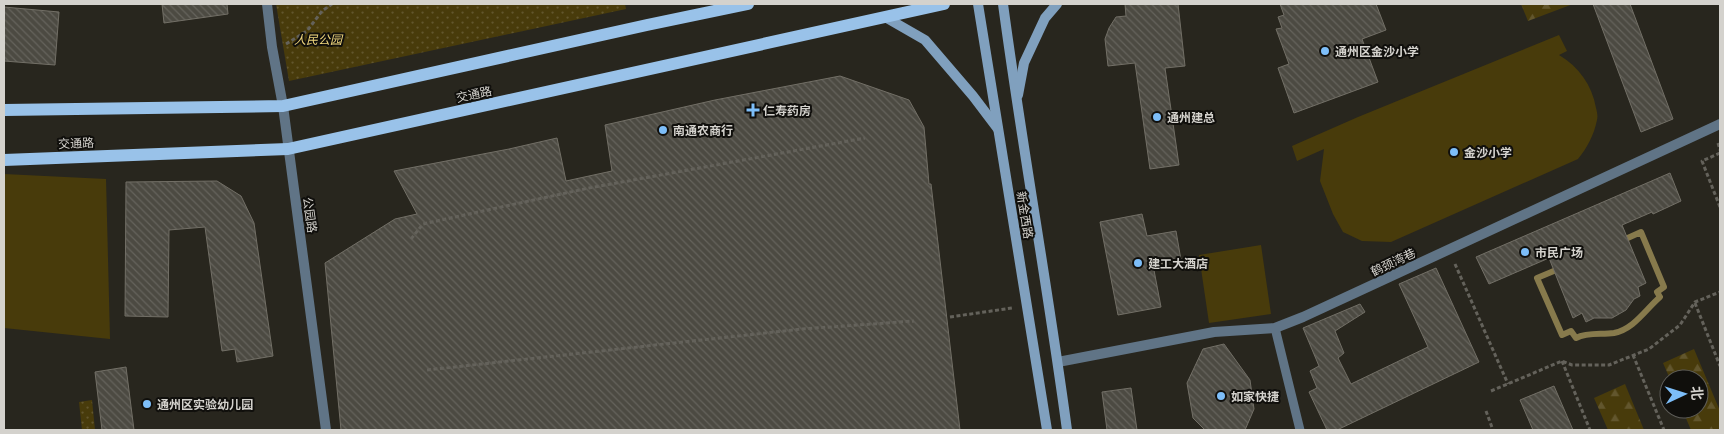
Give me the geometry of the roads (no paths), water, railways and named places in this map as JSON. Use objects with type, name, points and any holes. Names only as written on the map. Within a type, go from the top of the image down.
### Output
[{"type":"main road","points":[[4,110],[283,106],[748,4]]},
{"type":"main road","name":"交通路","points":[[4,160],[288,149],[944,4]]},
{"type":"main road","name":"新金西路","points":[[978,4],[1047,430]]},
{"type":"main road","name":"新金西路","points":[[1003,4],[1016,103],[1058,362],[1067,430]]},
{"type":"main road","points":[[1016,103],[1024,63],[1045,18],[1057,4]]},
{"type":"main road","points":[[885,17],[925,40],[973,96],[998,130]]},
{"type":"street","name":"公园路","points":[[267,4],[272,47],[283,106],[326,430]]},
{"type":"street","name":"鹤颈湾巷","points":[[1058,362],[1214,332],[1275,328],[1304,317],[1720,124]]},
{"type":"lane","points":[[1275,328],[1300,430]]},
{"type":"waterway","points":[[1561,268],[1537,278],[1562,335],[1571,331],[1576,338],[1585,335],[1609,334],[1628,328],[1660,297],[1657,292],[1664,287],[1641,232],[1621,241]]},
{"type":"place","name":"通州区金沙小学","points":[[1325,51]]},
{"type":"place","name":"仁寿药房","points":[[753,110]]},
{"type":"place","name":"通州建总","points":[[1157,117]]},
{"type":"place","name":"南通农商行","points":[[663,130]]},
{"type":"place","name":"金沙小学","points":[[1454,152]]},
{"type":"place","name":"市民广场","points":[[1525,252]]},
{"type":"place","name":"建工大酒店","points":[[1138,263]]},
{"type":"place","name":"如家快捷","points":[[1221,396]]},
{"type":"place","name":"通州区实验幼儿园","points":[[147,404]]},
{"type":"park label","name":"人民公园","points":[[318,39]]}]
